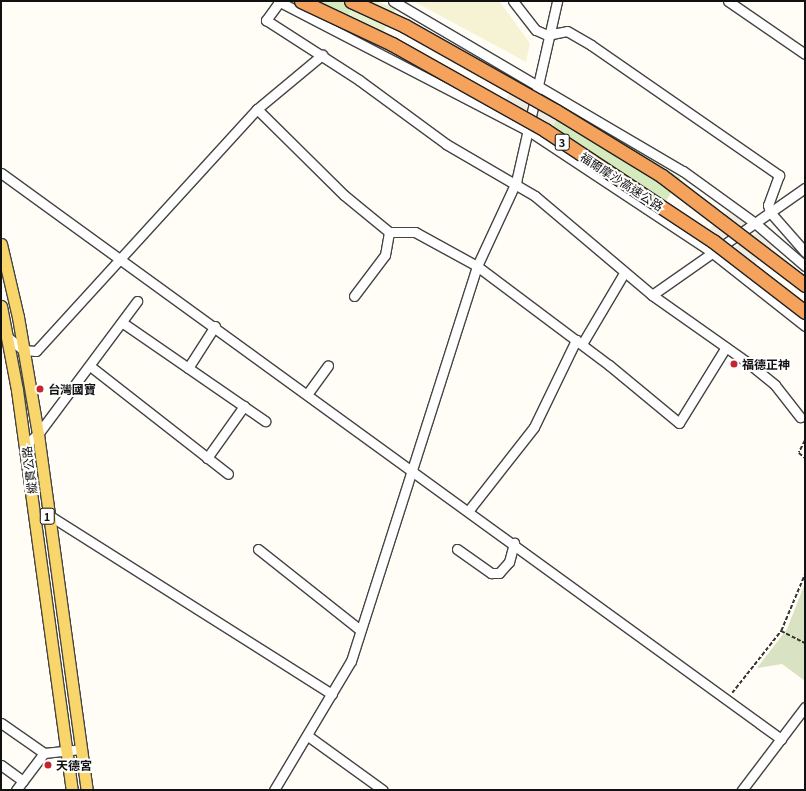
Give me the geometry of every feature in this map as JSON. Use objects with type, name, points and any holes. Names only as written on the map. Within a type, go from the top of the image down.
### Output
[{"type":"highway","name":"福爾摩沙高速公路","points":[[301,1],[392,44],[544,130],[713,241],[805,312]]},
{"type":"highway","name":"福爾摩沙高速公路","points":[[351,1],[404,26],[556,111],[662,176],[805,285]]},
{"type":"main road","name":"縱貫公路","points":[[1,244],[23,350],[38,434],[47,514],[86,790]]},
{"type":"main road","name":"縱貫公路","points":[[1,306],[24,446],[72,790]]},
{"type":"street","points":[[800,417],[775,385],[726,346],[652,295],[516,182],[446,144],[322,55],[266,20],[279,1],[529,131],[710,251],[805,326]]},
{"type":"street","points":[[393,1],[541,84],[684,171],[755,223],[805,266]]},
{"type":"street","points":[[512,1],[536,30],[547,35],[567,31],[591,45],[779,174],[768,205],[770,212],[805,252]]},
{"type":"street","points":[[274,790],[308,736],[351,662],[359,629],[477,266],[516,182],[541,84],[547,35],[557,1]]},
{"type":"street","points":[[728,1],[805,54]]},
{"type":"street","points":[[5,335],[23,350],[36,351],[120,257],[257,109],[322,55]]},
{"type":"street","points":[[257,109],[344,195],[389,232],[415,232],[477,266],[579,342],[679,423],[726,346]]},
{"type":"street","points":[[1,173],[120,257],[728,697],[779,737]]},
{"type":"street","points":[[652,295],[710,251],[755,223],[805,188]]},
{"type":"street","points":[[354,296],[385,255],[389,232]]},
{"type":"street","points":[[469,510],[534,427],[579,342],[624,273]]},
{"type":"street","points":[[24,446],[38,434],[123,323],[137,301]]},
{"type":"street","points":[[123,323],[265,420]]},
{"type":"street","points":[[188,368],[215,326]]},
{"type":"street","points":[[308,394],[328,365]]},
{"type":"street","points":[[90,366],[228,474]]},
{"type":"street","points":[[208,458],[244,406]]},
{"type":"street","points":[[47,514],[332,694]]},
{"type":"street","points":[[457,549],[491,573],[500,573],[508,562],[514,543]]},
{"type":"street","points":[[258,549],[359,629]]},
{"type":"street","points":[[742,790],[779,737],[805,707]]},
{"type":"street","points":[[1,723],[44,753],[67,752],[81,749]]},
{"type":"street","points":[[308,736],[383,790]]},
{"type":"street","points":[[16,790],[44,753]]},
{"type":"street","points":[[1,765],[23,781]]},
{"type":"path","points":[[805,441],[799,453],[805,458]]},
{"type":"path","points":[[728,697],[781,631],[805,574]]},
{"type":"path","points":[[781,631],[805,643]]},
{"type":"shaded area","points":[[413,1],[499,1],[530,43],[526,62]]},
{"type":"shaded area","points":[[519,79],[534,85],[526,126],[497,112]]},
{"type":"shaded area","points":[[543,93],[565,106],[546,138],[532,129]]},
{"type":"shaded area","points":[[727,212],[747,223],[710,246],[699,239]]},
{"type":"shaded area","points":[[757,233],[773,247],[744,273],[722,255]]},
{"type":"green space","points":[[287,1],[357,1],[342,27]]},
{"type":"green space","points":[[357,1],[376,1],[396,9],[376,45],[342,27]]},
{"type":"green space","points":[[565,106],[680,178],[661,209],[545,137]]},
{"type":"green space","points":[[805,583],[805,681],[782,664],[757,668],[787,629]]},
{"type":"place","name":"福德正神","points":[[734,364]]},
{"type":"place","name":"台灣國寶","points":[[40,389]]},
{"type":"place","name":"天德宮","points":[[48,765]]}]
